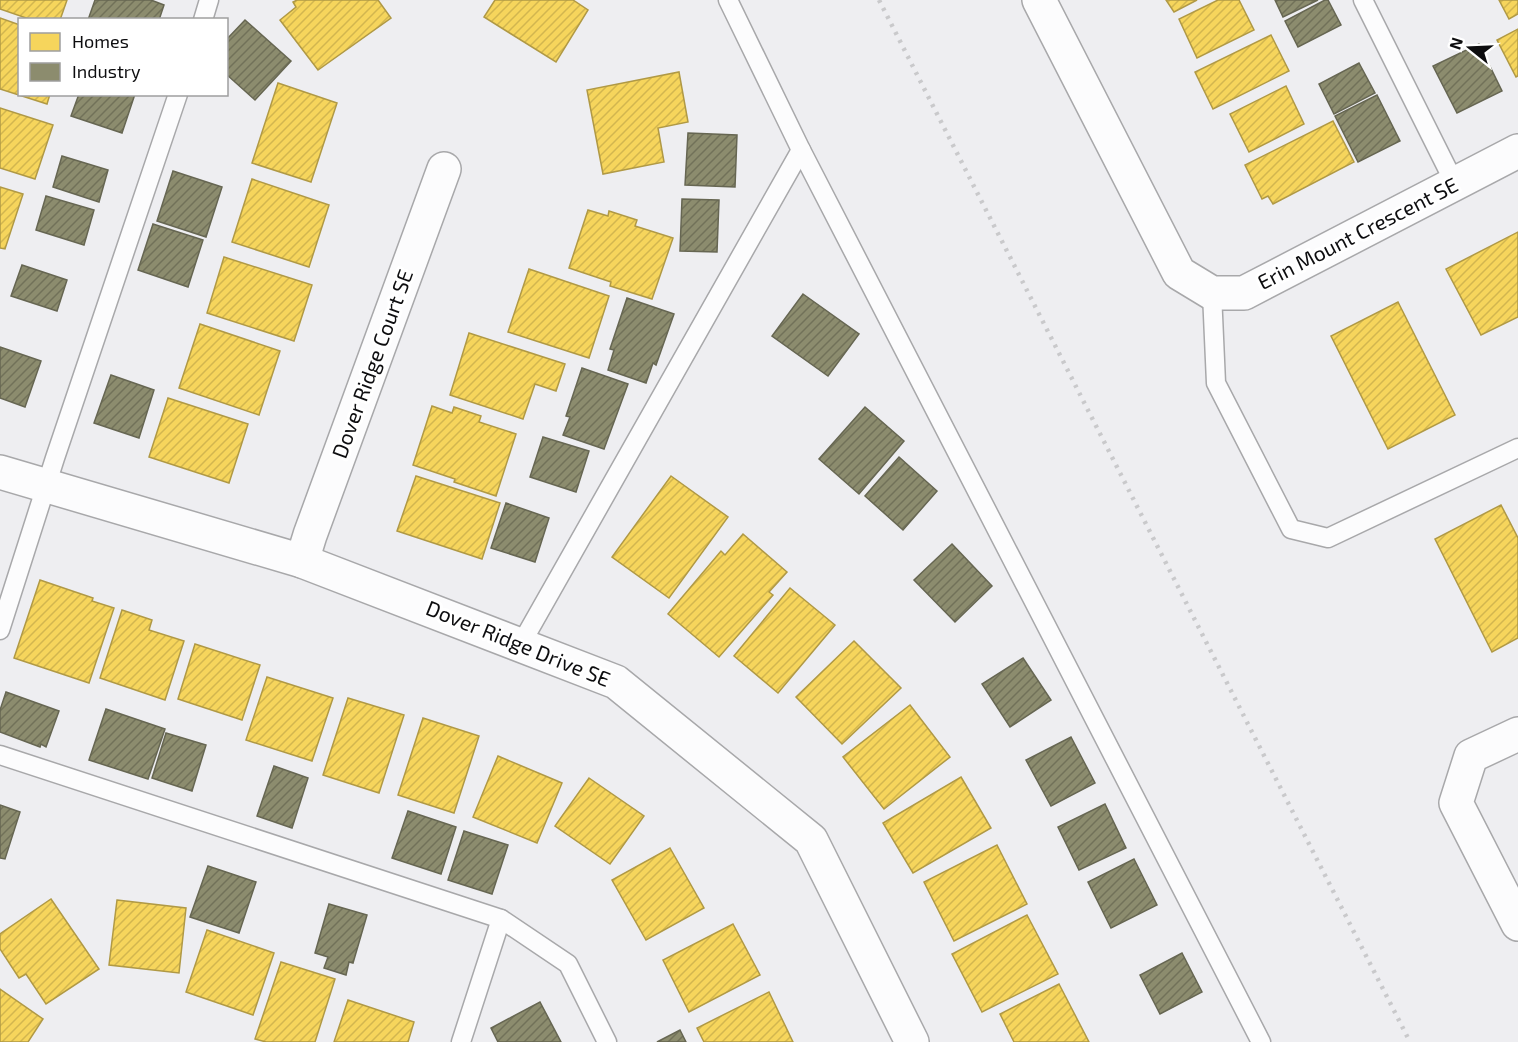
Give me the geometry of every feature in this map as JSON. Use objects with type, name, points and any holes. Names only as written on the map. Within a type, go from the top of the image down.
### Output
[{"type":"street","points":[[1039,0],[1179,273],[1212,293]]},
{"type":"street","name":"Erin Mount Crescent SE","points":[[1212,293],[1244,293],[1518,151]]},
{"type":"street","name":"Dover Ridge Court SE","points":[[302,561],[444,169]]},
{"type":"street","name":"Dover Ridge Drive SE","points":[[0,472],[302,561],[616,682],[811,840],[912,1042]]},
{"type":"street","points":[[1518,734],[1471,756],[1456,803],[1518,924]]},
{"type":"lane","points":[[204,18],[209,0]]},
{"type":"lane","points":[[728,0],[801,150],[1261,1042]]},
{"type":"lane","points":[[1363,0],[1455,184]]},
{"type":"lane","points":[[0,630],[177,96]]},
{"type":"lane","points":[[521,644],[801,150]]},
{"type":"lane","points":[[1212,293],[1216,383],[1291,529],[1328,538],[1518,448]]},
{"type":"lane","points":[[0,755],[501,919],[568,964],[607,1042]]},
{"type":"lane","points":[[461,1042],[501,919]]},
{"type":"building: Homes","points":[[0,0],[67,0],[61,18],[26,18],[0,9]]},
{"type":"building: Homes","points":[[297,0],[378,0],[391,18],[318,70],[280,20],[296,7],[293,2]]},
{"type":"building: Homes","points":[[495,0],[573,0],[588,10],[556,62],[484,17]]},
{"type":"building: Homes","points":[[1166,0],[1197,0],[1174,12]]},
{"type":"building: Homes","points":[[1218,0],[1239,0],[1254,30],[1197,58],[1179,19]]},
{"type":"building: Homes","points":[[1499,0],[1518,0],[1518,14],[1509,19]]},
{"type":"building: Homes","points":[[0,18],[18,24],[18,95],[0,89]]},
{"type":"building: Homes","points":[[1518,29],[1518,76],[1516,77],[1497,40]]},
{"type":"building: Homes","points":[[1271,35],[1289,71],[1213,109],[1195,72]]},
{"type":"building: Homes","points":[[679,72],[688,122],[658,128],[664,162],[603,174],[587,90]]},
{"type":"building: Homes","points":[[278,83],[337,103],[311,182],[252,163]]},
{"type":"building: Homes","points":[[1286,86],[1304,124],[1249,152],[1230,114]]},
{"type":"building: Homes","points":[[22,96],[49,96],[47,104]]},
{"type":"building: Homes","points":[[0,108],[53,125],[35,179],[0,168]]},
{"type":"building: Homes","points":[[1333,121],[1354,162],[1273,204],[1268,196],[1262,199],[1245,165]]},
{"type":"building: Homes","points":[[252,179],[329,205],[309,267],[232,242]]},
{"type":"building: Homes","points":[[0,187],[23,194],[5,249],[0,248]]},
{"type":"building: Homes","points":[[588,210],[608,216],[609,211],[637,220],[635,226],[673,238],[652,299],[610,286],[611,282],[569,268]]},
{"type":"building: Homes","points":[[1518,232],[1518,317],[1481,335],[1446,269]]},
{"type":"building: Homes","points":[[224,257],[312,285],[294,341],[207,313]]},
{"type":"building: Homes","points":[[529,269],[609,296],[589,358],[508,332]]},
{"type":"building: Homes","points":[[1398,302],[1455,415],[1388,449],[1331,336]]},
{"type":"building: Homes","points":[[200,324],[280,351],[259,415],[179,388]]},
{"type":"building: Homes","points":[[469,333],[565,364],[556,391],[535,384],[523,419],[450,395]]},
{"type":"building: Homes","points":[[168,398],[248,424],[229,483],[149,457]]},
{"type":"building: Homes","points":[[432,406],[452,413],[454,407],[481,416],[479,422],[516,434],[496,496],[413,465]]},
{"type":"building: Homes","points":[[416,476],[500,503],[482,559],[397,531]]},
{"type":"building: Homes","points":[[671,476],[728,517],[669,598],[612,557]]},
{"type":"building: Homes","points":[[1501,505],[1518,538],[1518,638],[1492,652],[1435,539]]},
{"type":"building: Homes","points":[[743,534],[787,572],[769,592],[773,595],[719,657],[668,614],[721,551],[725,555]]},
{"type":"building: Homes","points":[[40,580],[93,598],[92,601],[114,608],[89,683],[14,658]]},
{"type":"building: Homes","points":[[790,588],[835,625],[778,693],[734,656]]},
{"type":"building: Homes","points":[[122,610],[152,620],[149,630],[184,641],[165,700],[100,678]]},
{"type":"building: Homes","points":[[854,641],[901,688],[842,744],[796,697]]},
{"type":"building: Homes","points":[[195,644],[260,665],[242,720],[178,699]]},
{"type":"building: Homes","points":[[267,677],[333,698],[312,761],[246,740]]},
{"type":"building: Homes","points":[[348,698],[404,715],[379,793],[323,775]]},
{"type":"building: Homes","points":[[910,705],[950,757],[884,809],[843,757]]},
{"type":"building: Homes","points":[[423,718],[479,736],[454,813],[398,795]]},
{"type":"building: Homes","points":[[498,756],[562,783],[537,843],[473,817]]},
{"type":"building: Homes","points":[[961,777],[991,828],[913,873],[883,823]]},
{"type":"building: Homes","points":[[589,778],[644,816],[610,864],[555,826]]},
{"type":"building: Homes","points":[[997,845],[1027,904],[954,941],[924,882]]},
{"type":"building: Homes","points":[[670,848],[704,908],[646,940],[612,880]]},
{"type":"building: Homes","points":[[51,899],[99,969],[46,1004],[26,974],[19,978],[0,949],[0,934]]},
{"type":"building: Homes","points":[[117,900],[186,908],[179,973],[109,965]]},
{"type":"building: Homes","points":[[1027,915],[1058,974],[982,1012],[952,954]]},
{"type":"building: Homes","points":[[733,924],[760,975],[689,1012],[663,960]]},
{"type":"building: Homes","points":[[207,930],[274,953],[253,1015],[186,992]]},
{"type":"building: Homes","points":[[281,962],[335,979],[315,1042],[266,1042],[255,1039]]},
{"type":"building: Homes","points":[[1059,984],[1089,1042],[1014,1042],[1000,1014]]},
{"type":"building: Homes","points":[[0,989],[43,1019],[28,1042],[0,1042]]},
{"type":"building: Homes","points":[[769,992],[793,1042],[704,1042],[697,1028]]},
{"type":"building: Homes","points":[[348,1000],[414,1022],[408,1042],[334,1042]]},
{"type":"building: Industry","points":[[95,0],[151,0],[164,5],[160,18],[89,18]]},
{"type":"building: Industry","points":[[1275,0],[1318,0],[1283,17]]},
{"type":"building: Industry","points":[[1328,0],[1341,25],[1298,47],[1285,21]]},
{"type":"building: Industry","points":[[245,20],[291,61],[255,100],[228,76],[228,38]]},
{"type":"building: Industry","points":[[1479,44],[1502,91],[1457,113],[1433,66]]},
{"type":"building: Industry","points":[[1359,63],[1375,93],[1334,114],[1319,84]]},
{"type":"building: Industry","points":[[1377,95],[1400,141],[1358,162],[1335,116]]},
{"type":"building: Industry","points":[[78,96],[134,96],[122,133],[71,116]]},
{"type":"building: Industry","points":[[688,133],[737,135],[735,187],[685,185]]},
{"type":"building: Industry","points":[[62,156],[108,170],[99,202],[53,187]]},
{"type":"building: Industry","points":[[173,171],[222,187],[206,237],[157,221]]},
{"type":"building: Industry","points":[[46,196],[94,210],[84,245],[36,230]]},
{"type":"building: Industry","points":[[682,199],[719,200],[717,252],[680,251]]},
{"type":"building: Industry","points":[[153,224],[203,240],[188,287],[138,270]]},
{"type":"building: Industry","points":[[22,265],[67,280],[57,311],[11,296]]},
{"type":"building: Industry","points":[[803,294],[859,334],[828,376],[772,336]]},
{"type":"building: Industry","points":[[627,298],[674,314],[656,365],[653,363],[646,383],[608,370],[614,350],[610,349]]},
{"type":"building: Industry","points":[[0,347],[41,361],[25,407],[0,398]]},
{"type":"building: Industry","points":[[582,368],[628,384],[604,449],[563,435],[570,417],[566,416]]},
{"type":"building: Industry","points":[[111,375],[154,390],[139,438],[94,423]]},
{"type":"building: Industry","points":[[865,407],[904,441],[859,494],[819,459]]},
{"type":"building: Industry","points":[[543,437],[589,451],[576,492],[530,477]]},
{"type":"building: Industry","points":[[899,457],[937,491],[903,530],[865,496]]},
{"type":"building: Industry","points":[[506,503],[549,518],[535,562],[491,548]]},
{"type":"building: Industry","points":[[952,544],[992,586],[955,622],[914,580]]},
{"type":"building: Industry","points":[[1023,658],[1051,700],[1010,727],[982,684]]},
{"type":"building: Industry","points":[[6,692],[59,711],[46,747],[41,744],[40,747],[0,732],[0,710]]},
{"type":"building: Industry","points":[[106,709],[165,729],[148,779],[89,760]]},
{"type":"building: Industry","points":[[166,733],[206,745],[192,791],[152,778]]},
{"type":"building: Industry","points":[[1071,737],[1095,783],[1051,806],[1026,760]]},
{"type":"building: Industry","points":[[274,766],[308,778],[292,828],[257,816]]},
{"type":"building: Industry","points":[[1105,804],[1126,848],[1079,870],[1058,827]]},
{"type":"building: Industry","points":[[0,805],[20,812],[5,859],[0,858]]},
{"type":"building: Industry","points":[[408,811],[456,827],[441,874],[392,858]]},
{"type":"building: Industry","points":[[464,831],[508,845],[492,894],[448,880]]},
{"type":"building: Industry","points":[[1134,859],[1157,905],[1111,928],[1088,882]]},
{"type":"building: Industry","points":[[208,866],[256,882],[239,933],[190,917]]},
{"type":"building: Industry","points":[[329,904],[367,915],[353,963],[349,962],[346,975],[324,968],[328,957],[315,953]]},
{"type":"building: Industry","points":[[1182,953],[1202,992],[1160,1014],[1140,975]]},
{"type":"building: Industry","points":[[540,1002],[561,1042],[498,1042],[491,1028]]},
{"type":"building: Industry","points":[[680,1030],[686,1042],[657,1042]]},
{"type":"railway","points":[[879,0],[1410,1042]]}]
